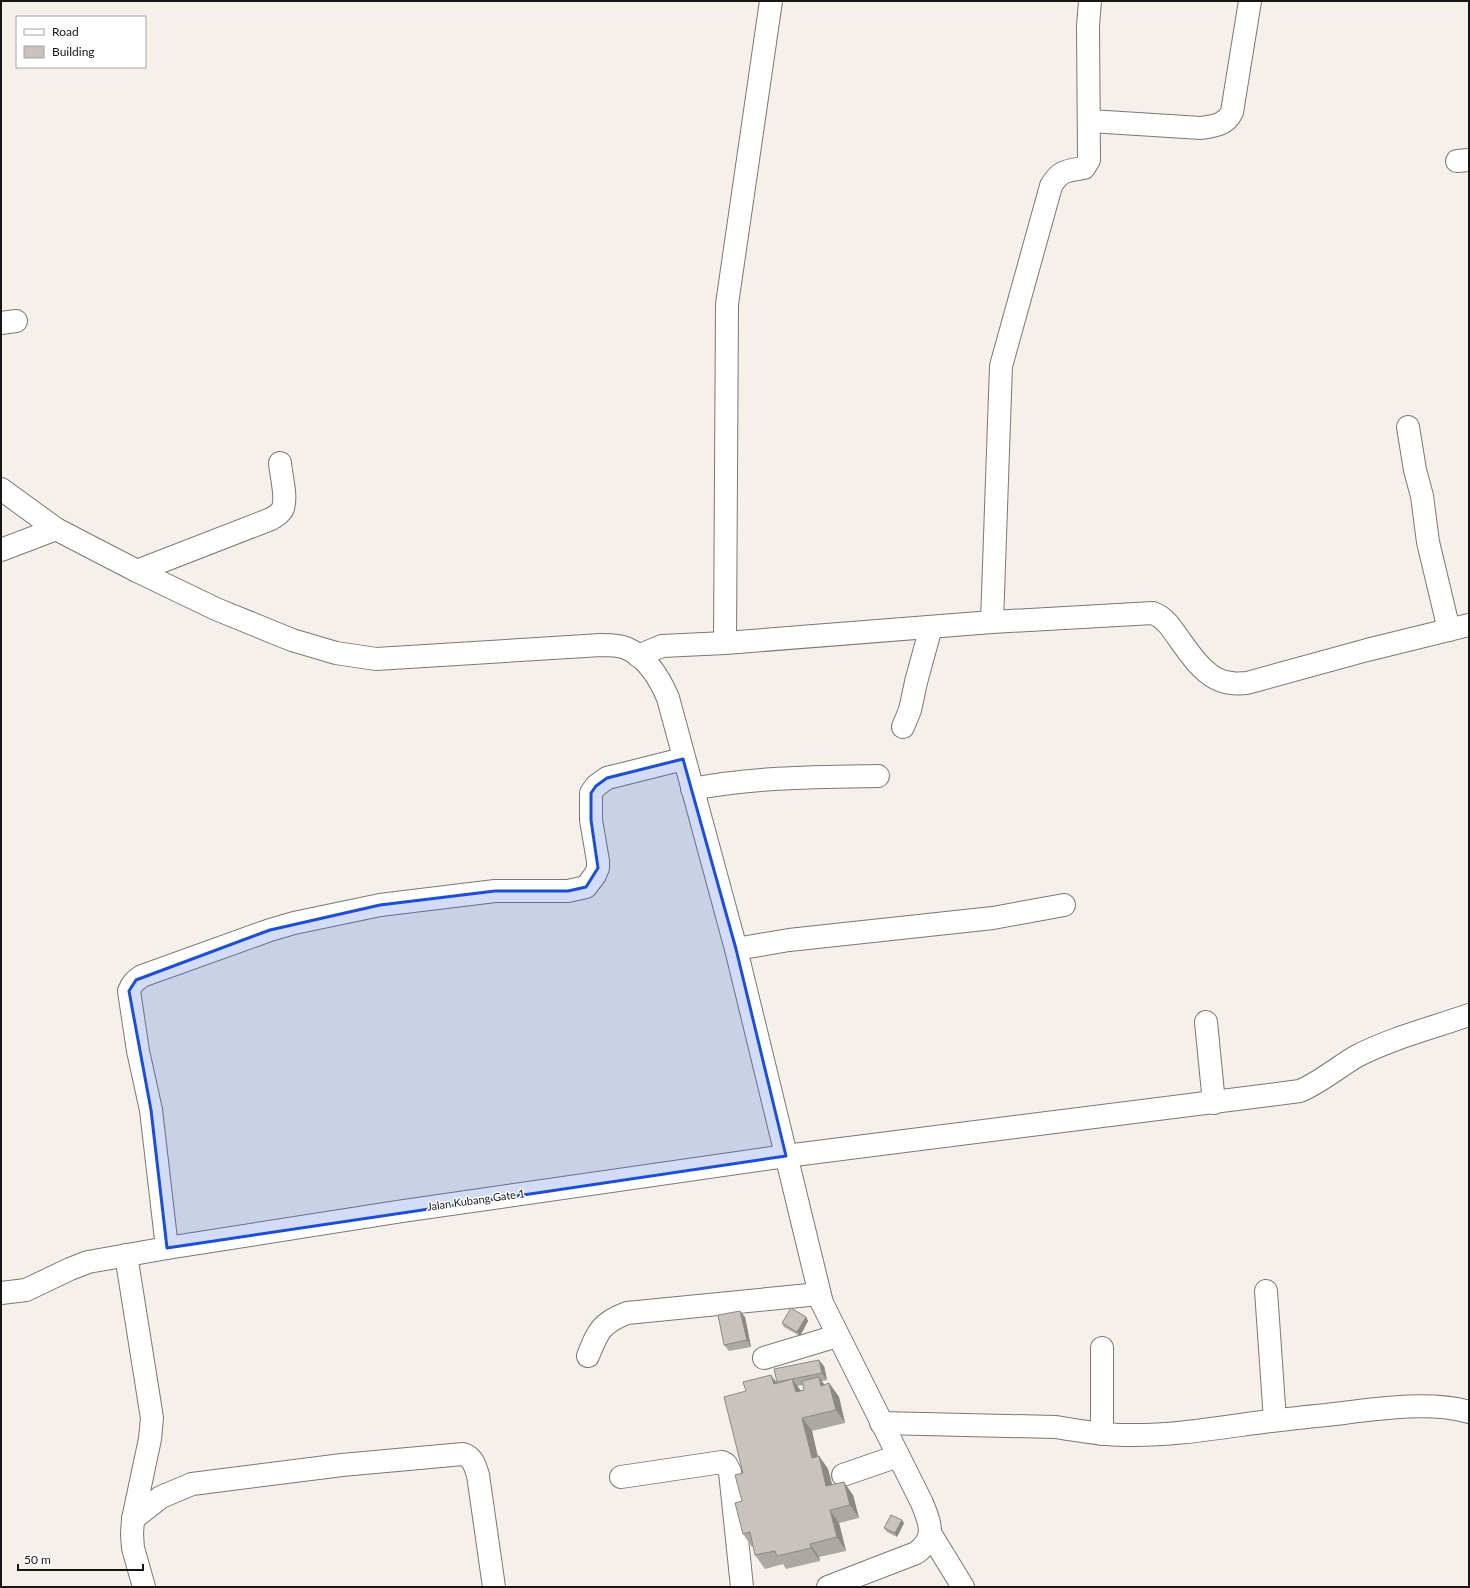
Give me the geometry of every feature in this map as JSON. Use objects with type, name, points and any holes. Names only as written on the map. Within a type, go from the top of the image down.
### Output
[{"type":"street","points":[[725,643],[727,304],[771,1]]},
{"type":"street","points":[[992,622],[1002,356],[1051,186],[1056,178],[1064,171],[1084,168],[1089,160],[1090,121],[1088,26],[1090,1]]},
{"type":"street","points":[[1090,121],[1201,128],[1225,122],[1232,112],[1250,1]]},
{"type":"street","points":[[638,656],[662,646],[725,643],[992,622],[1153,613],[1162,617],[1168,623],[1192,658],[1217,679],[1230,684],[1247,683],[1367,650],[1459,627],[1428,542],[1422,496],[1415,470],[1408,427]]},
{"type":"street","points":[[137,571],[271,519],[280,513],[283,508],[284,500],[280,463]]},
{"type":"street","points":[[1,489],[56,529],[137,571],[216,609],[292,640],[336,653],[376,660],[601,645],[625,648],[638,656],[651,669],[662,684],[668,698],[683,759],[736,949],[822,1303],[837,1336],[922,1502],[928,1518],[930,1533],[963,1587]]},
{"type":"street","points":[[1,550],[56,529]]},
{"type":"street","points":[[903,727],[910,710],[931,627]]},
{"type":"street","points":[[167,1248],[151,1110],[138,1051],[129,991],[131,985],[142,976],[294,922],[380,905],[495,891],[568,891],[586,887],[595,875],[598,868],[591,820],[591,793],[596,786],[608,778],[683,759]]},
{"type":"street","points":[[692,789],[718,784],[756,780],[878,776]]},
{"type":"street","points":[[736,949],[789,940],[993,918],[1064,905]]},
{"type":"street","name":"Jalan Kubang Gate 1","points":[[1,1294],[26,1290],[70,1268],[88,1262],[403,1211],[786,1156],[1300,1091],[1372,1049],[1469,1015]]},
{"type":"street","points":[[1206,1022],[1214,1103]]},
{"type":"street","points":[[126,1255],[152,1418],[150,1439],[133,1519],[132,1534],[133,1548],[144,1587]]},
{"type":"street","points":[[1266,1291],[1275,1420]]},
{"type":"street","points":[[588,1356],[597,1334],[603,1326],[627,1313],[819,1294]]},
{"type":"street","points":[[764,1358],[837,1336]]},
{"type":"street","points":[[1102,1348],[1102,1434]]},
{"type":"street","points":[[882,1423],[1056,1427],[1102,1434],[1126,1435],[1209,1430],[1275,1420],[1400,1408],[1438,1406],[1469,1412]]},
{"type":"street","points":[[133,1519],[161,1497],[192,1484],[342,1465],[463,1454],[469,1456],[475,1463],[478,1475],[494,1587]]},
{"type":"street","points":[[843,1475],[898,1456]]},
{"type":"street","points":[[621,1477],[722,1462],[726,1464],[730,1472],[742,1587]]},
{"type":"street","points":[[828,1587],[916,1553],[922,1549],[927,1542],[930,1533]]},
{"type":"highlighted area","points":[[683,759],[736,949],[786,1156],[167,1248],[151,1110],[129,991],[136,980],[270,930],[380,905],[495,891],[568,891],[586,887],[598,868],[591,820],[591,793],[596,786],[607,778]]},
{"type":"building","points":[[791,1308],[806,1317],[797,1332],[782,1323]]},
{"type":"building","points":[[740,1311],[747,1340],[724,1345],[718,1315]]},
{"type":"building","points":[[819,1360],[822,1373],[777,1382],[774,1369]]},
{"type":"building","points":[[771,1375],[774,1384],[792,1379],[796,1392],[804,1390],[802,1381],[819,1377],[821,1386],[829,1383],[836,1410],[802,1418],[812,1458],[819,1456],[826,1486],[844,1482],[850,1505],[830,1510],[837,1537],[810,1544],[811,1548],[777,1556],[775,1551],[755,1555],[750,1532],[743,1534],[735,1503],[742,1501],[735,1475],[743,1473],[724,1397],[746,1391],[743,1382]]},
{"type":"building","points":[[891,1515],[902,1520],[895,1533],[884,1528]]}]
